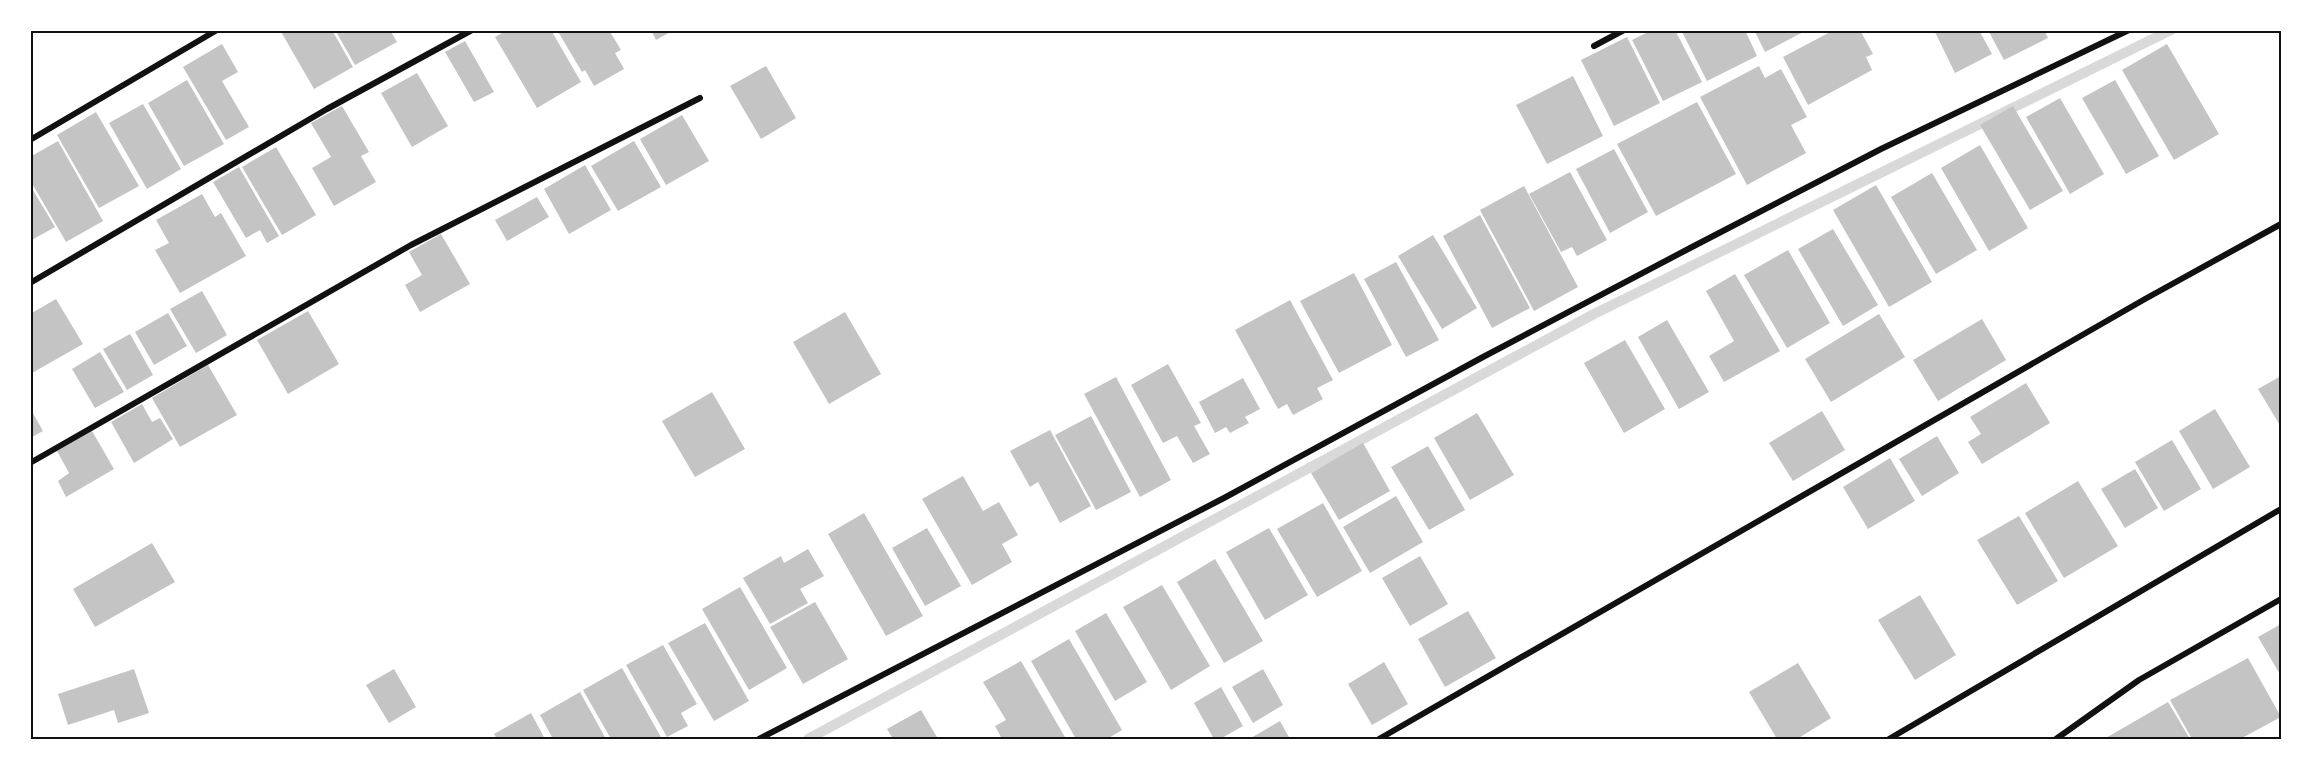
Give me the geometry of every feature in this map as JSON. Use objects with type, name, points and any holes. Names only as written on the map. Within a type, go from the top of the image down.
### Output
[{"type":"street","points":[[30,140],[217,30]]},
{"type":"street","points":[[30,283],[327,109],[472,30]]},
{"type":"street","points":[[1594,46],[1624,30]]},
{"type":"street","points":[[759,739],[1203,509],[1483,357],[1881,149],[2129,30]]},
{"type":"street","points":[[30,463],[401,251],[700,98]]},
{"type":"street","points":[[1379,739],[2134,305],[2281,224]]},
{"type":"street","points":[[1889,739],[2281,509]]},
{"type":"street","points":[[2056,739],[2139,680],[2281,599]]},
{"type":"building","points":[[280,30],[332,30],[353,67],[314,89]]},
{"type":"building","points":[[335,30],[390,30],[397,42],[355,65]]},
{"type":"building","points":[[507,30],[551,30],[581,82],[537,108],[495,37]]},
{"type":"building","points":[[557,30],[609,30],[621,50],[615,53],[624,69],[594,86],[585,70],[582,72]]},
{"type":"building","points":[[651,30],[674,30],[656,40]]},
{"type":"building","points":[[1652,30],[1675,30],[1702,82],[1663,101],[1632,40]]},
{"type":"building","points":[[1681,30],[1745,30],[1757,56],[1707,81]]},
{"type":"building","points":[[1754,30],[1807,30],[1765,52]]},
{"type":"building","points":[[1834,30],[1860,30],[1873,54],[1866,57],[1872,70],[1808,105],[1783,57]]},
{"type":"building","points":[[1934,30],[1979,30],[1992,54],[1955,73]]},
{"type":"building","points":[[1988,30],[2044,30],[2048,38],[2004,60]]},
{"type":"building","points":[[1627,37],[1660,103],[1614,126],[1581,60]]},
{"type":"building","points":[[465,41],[494,92],[474,102],[445,52]]},
{"type":"building","points":[[222,44],[238,72],[222,81],[249,127],[226,140],[183,67]]},
{"type":"building","points":[[2167,44],[2219,134],[2174,160],[2122,70]]},
{"type":"building","points":[[766,66],[796,118],[761,139],[730,86]]},
{"type":"building","points":[[1759,66],[1765,78],[1781,69],[1807,117],[1791,125],[1806,153],[1747,185],[1700,97]]},
{"type":"building","points":[[417,73],[448,126],[412,147],[381,93]]},
{"type":"building","points":[[1573,76],[1603,136],[1547,164],[1516,105]]},
{"type":"building","points":[[187,80],[224,144],[184,166],[148,103]]},
{"type":"building","points":[[2115,80],[2159,156],[2126,174],[2082,98]]},
{"type":"building","points":[[2060,98],[2104,174],[2070,194],[2026,117]]},
{"type":"building","points":[[1697,102],[1736,174],[1656,216],[1617,144]]},
{"type":"building","points":[[143,104],[181,169],[147,189],[109,123]]},
{"type":"building","points":[[342,106],[369,152],[361,156],[376,182],[334,206],[312,168],[331,157],[311,123]]},
{"type":"building","points":[[2013,106],[2063,191],[2030,210],[1980,125]]},
{"type":"building","points":[[96,112],[139,186],[99,208],[57,135]]},
{"type":"building","points":[[682,115],[709,161],[666,185],[640,139]]},
{"type":"building","points":[[58,141],[103,221],[66,242],[30,180],[30,157]]},
{"type":"building","points":[[634,141],[661,187],[618,211],[591,166]]},
{"type":"building","points":[[1980,145],[2028,228],[1989,251],[1941,168]]},
{"type":"building","points":[[276,147],[316,215],[282,235],[242,167]]},
{"type":"building","points":[[1614,149],[1648,212],[1610,233],[1576,169]]},
{"type":"building","points":[[585,165],[611,210],[569,234],[544,189]]},
{"type":"building","points":[[239,167],[279,236],[267,243],[260,230],[246,238],[213,182]]},
{"type":"building","points":[[1570,172],[1607,240],[1577,256],[1572,247],[1561,252],[1529,194]]},
{"type":"building","points":[[1932,173],[1977,250],[1936,274],[1891,197]]},
{"type":"building","points":[[30,185],[55,227],[30,241]]},
{"type":"building","points":[[1876,185],[1932,282],[1889,307],[1833,210]]},
{"type":"building","points":[[1524,186],[1578,287],[1534,311],[1480,210]]},
{"type":"building","points":[[202,194],[215,217],[221,213],[246,256],[180,293],[155,250],[169,243],[156,220]]},
{"type":"building","points":[[537,197],[549,217],[507,241],[495,220]]},
{"type":"building","points":[[1480,215],[1530,308],[1492,328],[1443,236]]},
{"type":"building","points":[[1833,229],[1878,305],[1843,326],[1798,249]]},
{"type":"building","points":[[441,234],[470,284],[420,312],[405,285],[422,275],[409,252]]},
{"type":"building","points":[[1433,235],[1477,308],[1442,329],[1398,256]]},
{"type":"building","points":[[1788,250],[1830,323],[1787,348],[1744,275]]},
{"type":"building","points":[[1396,262],[1439,340],[1406,357],[1364,279]]},
{"type":"building","points":[[1354,273],[1392,345],[1339,373],[1300,301]]},
{"type":"building","points":[[1735,274],[1780,351],[1724,382],[1709,356],[1734,341],[1706,291]]},
{"type":"building","points":[[202,291],[227,335],[196,353],[170,309]]},
{"type":"building","points":[[56,299],[83,344],[32,373],[30,370],[30,314]]},
{"type":"building","points":[[1290,300],[1333,380],[1317,388],[1323,399],[1293,415],[1287,404],[1278,409],[1235,330]]},
{"type":"building","points":[[308,311],[339,364],[288,394],[257,340]]},
{"type":"building","points":[[845,312],[881,374],[829,404],[793,342]]},
{"type":"building","points":[[168,313],[187,346],[154,365],[135,332]]},
{"type":"building","points":[[1879,314],[1905,357],[1831,402],[1805,359]]},
{"type":"building","points":[[1982,319],[2006,360],[1938,401],[1913,360]]},
{"type":"building","points":[[1667,320],[1709,392],[1679,409],[1638,337]]},
{"type":"building","points":[[130,334],[153,375],[127,390],[103,349]]},
{"type":"building","points":[[1625,340],[1665,409],[1624,433],[1584,363]]},
{"type":"building","points":[[100,352],[124,392],[95,408],[72,369]]},
{"type":"building","points":[[1168,364],[1201,423],[1194,426],[1210,454],[1193,463],[1177,436],[1163,443],[1131,385]]},
{"type":"building","points":[[208,365],[237,415],[180,447],[152,398]]},
{"type":"building","points":[[2281,376],[2281,427],[2258,389]]},
{"type":"building","points":[[1116,377],[1171,480],[1140,497],[1084,394]]},
{"type":"building","points":[[1243,378],[1260,409],[1245,417],[1249,423],[1230,433],[1226,427],[1215,433],[1199,402]]},
{"type":"building","points":[[2026,383],[2050,423],[1982,464],[1968,442],[1981,434],[1970,417]]},
{"type":"building","points":[[712,392],[745,449],[695,477],[662,421]]},
{"type":"building","points":[[142,404],[152,422],[160,418],[173,439],[134,463],[111,422]]},
{"type":"building","points":[[30,408],[43,431],[30,438]]},
{"type":"building","points":[[2215,409],[2250,467],[2213,489],[2179,431]]},
{"type":"building","points":[[1822,411],[1845,450],[1793,481],[1769,443]]},
{"type":"building","points":[[1477,413],[1514,475],[1470,500],[1434,438]]},
{"type":"building","points":[[1091,416],[1131,492],[1096,510],[1055,435]]},
{"type":"building","points":[[1050,430],[1091,506],[1060,523],[1038,482],[1030,487],[1010,451]]},
{"type":"building","points":[[92,431],[114,469],[66,497],[58,481],[69,473],[57,451]]},
{"type":"building","points":[[1937,436],[1959,473],[1922,496],[1899,459]]},
{"type":"building","points":[[2172,440],[2201,489],[2164,511],[2135,462]]},
{"type":"building","points":[[1363,443],[1390,491],[1339,520],[1311,473]]},
{"type":"building","points":[[1428,446],[1465,510],[1429,530],[1391,467]]},
{"type":"building","points":[[1890,458],[1915,501],[1868,529],[1843,487]]},
{"type":"building","points":[[2135,469],[2158,508],[2125,528],[2101,489]]},
{"type":"building","points":[[963,476],[983,511],[999,502],[1018,535],[1002,544],[1012,562],[972,585],[922,499]]},
{"type":"building","points":[[2078,481],[2118,546],[2064,578],[2025,513]]},
{"type":"building","points":[[1396,496],[1423,542],[1370,573],[1343,527]]},
{"type":"building","points":[[1323,503],[1362,571],[1317,597],[1277,529]]},
{"type":"building","points":[[864,513],[923,616],[886,636],[828,534]]},
{"type":"building","points":[[2019,516],[2058,581],[2017,605],[1977,540]]},
{"type":"building","points":[[927,528],[961,586],[925,606],[892,548]]},
{"type":"building","points":[[1269,528],[1308,595],[1265,620],[1226,552]]},
{"type":"building","points":[[152,543],[175,582],[95,627],[73,589]]},
{"type":"building","points":[[808,549],[824,576],[800,589],[808,603],[770,624],[743,578],[781,556],[784,563]]},
{"type":"building","points":[[1420,556],[1448,604],[1410,626],[1382,578]]},
{"type":"building","points":[[1215,559],[1263,641],[1224,663],[1177,582]]},
{"type":"building","points":[[1162,585],[1210,666],[1171,690],[1123,607]]},
{"type":"building","points":[[740,587],[787,668],[749,690],[702,609]]},
{"type":"building","points":[[1920,595],[1956,655],[1915,680],[1878,620]]},
{"type":"building","points":[[815,602],[848,659],[803,684],[770,627]]},
{"type":"building","points":[[1468,611],[1496,658],[1445,687],[1418,639]]},
{"type":"building","points":[[1106,613],[1147,682],[1115,701],[1075,631]]},
{"type":"building","points":[[705,623],[749,701],[714,721],[668,643]]},
{"type":"building","points":[[2281,624],[2281,676],[2258,637]]},
{"type":"building","points":[[1069,639],[1122,730],[1107,739],[1076,739],[1031,661]]},
{"type":"building","points":[[663,645],[697,704],[681,713],[688,726],[667,737],[626,665]]},
{"type":"building","points":[[2248,658],[2281,717],[2240,739],[2192,739],[2170,700]]},
{"type":"building","points":[[1021,661],[1066,739],[1002,739],[995,726],[1006,720],[983,682]]},
{"type":"building","points":[[1384,662],[1408,704],[1372,725],[1348,684]]},
{"type":"building","points":[[1798,663],[1831,718],[1797,739],[1777,739],[1749,692]]},
{"type":"building","points":[[622,668],[662,739],[611,739],[583,690]]},
{"type":"building","points":[[134,669],[149,713],[118,723],[114,710],[68,725],[58,694]]},
{"type":"building","points":[[394,669],[416,707],[389,723],[366,685]]},
{"type":"building","points":[[1263,669],[1283,705],[1253,723],[1232,687]]},
{"type":"building","points":[[1221,687],[1243,726],[1220,739],[1214,739],[1194,703]]},
{"type":"building","points":[[580,692],[606,739],[553,739],[540,715]]},
{"type":"building","points":[[2168,702],[2190,739],[2104,739]]},
{"type":"building","points":[[921,710],[938,739],[893,739],[887,729]]},
{"type":"building","points":[[531,713],[545,739],[497,739],[494,734]]},
{"type":"building","points":[[1280,721],[1290,739],[1249,739]]},
{"type":"waterway","points":[[808,739],[1594,314],[2171,30]]}]
